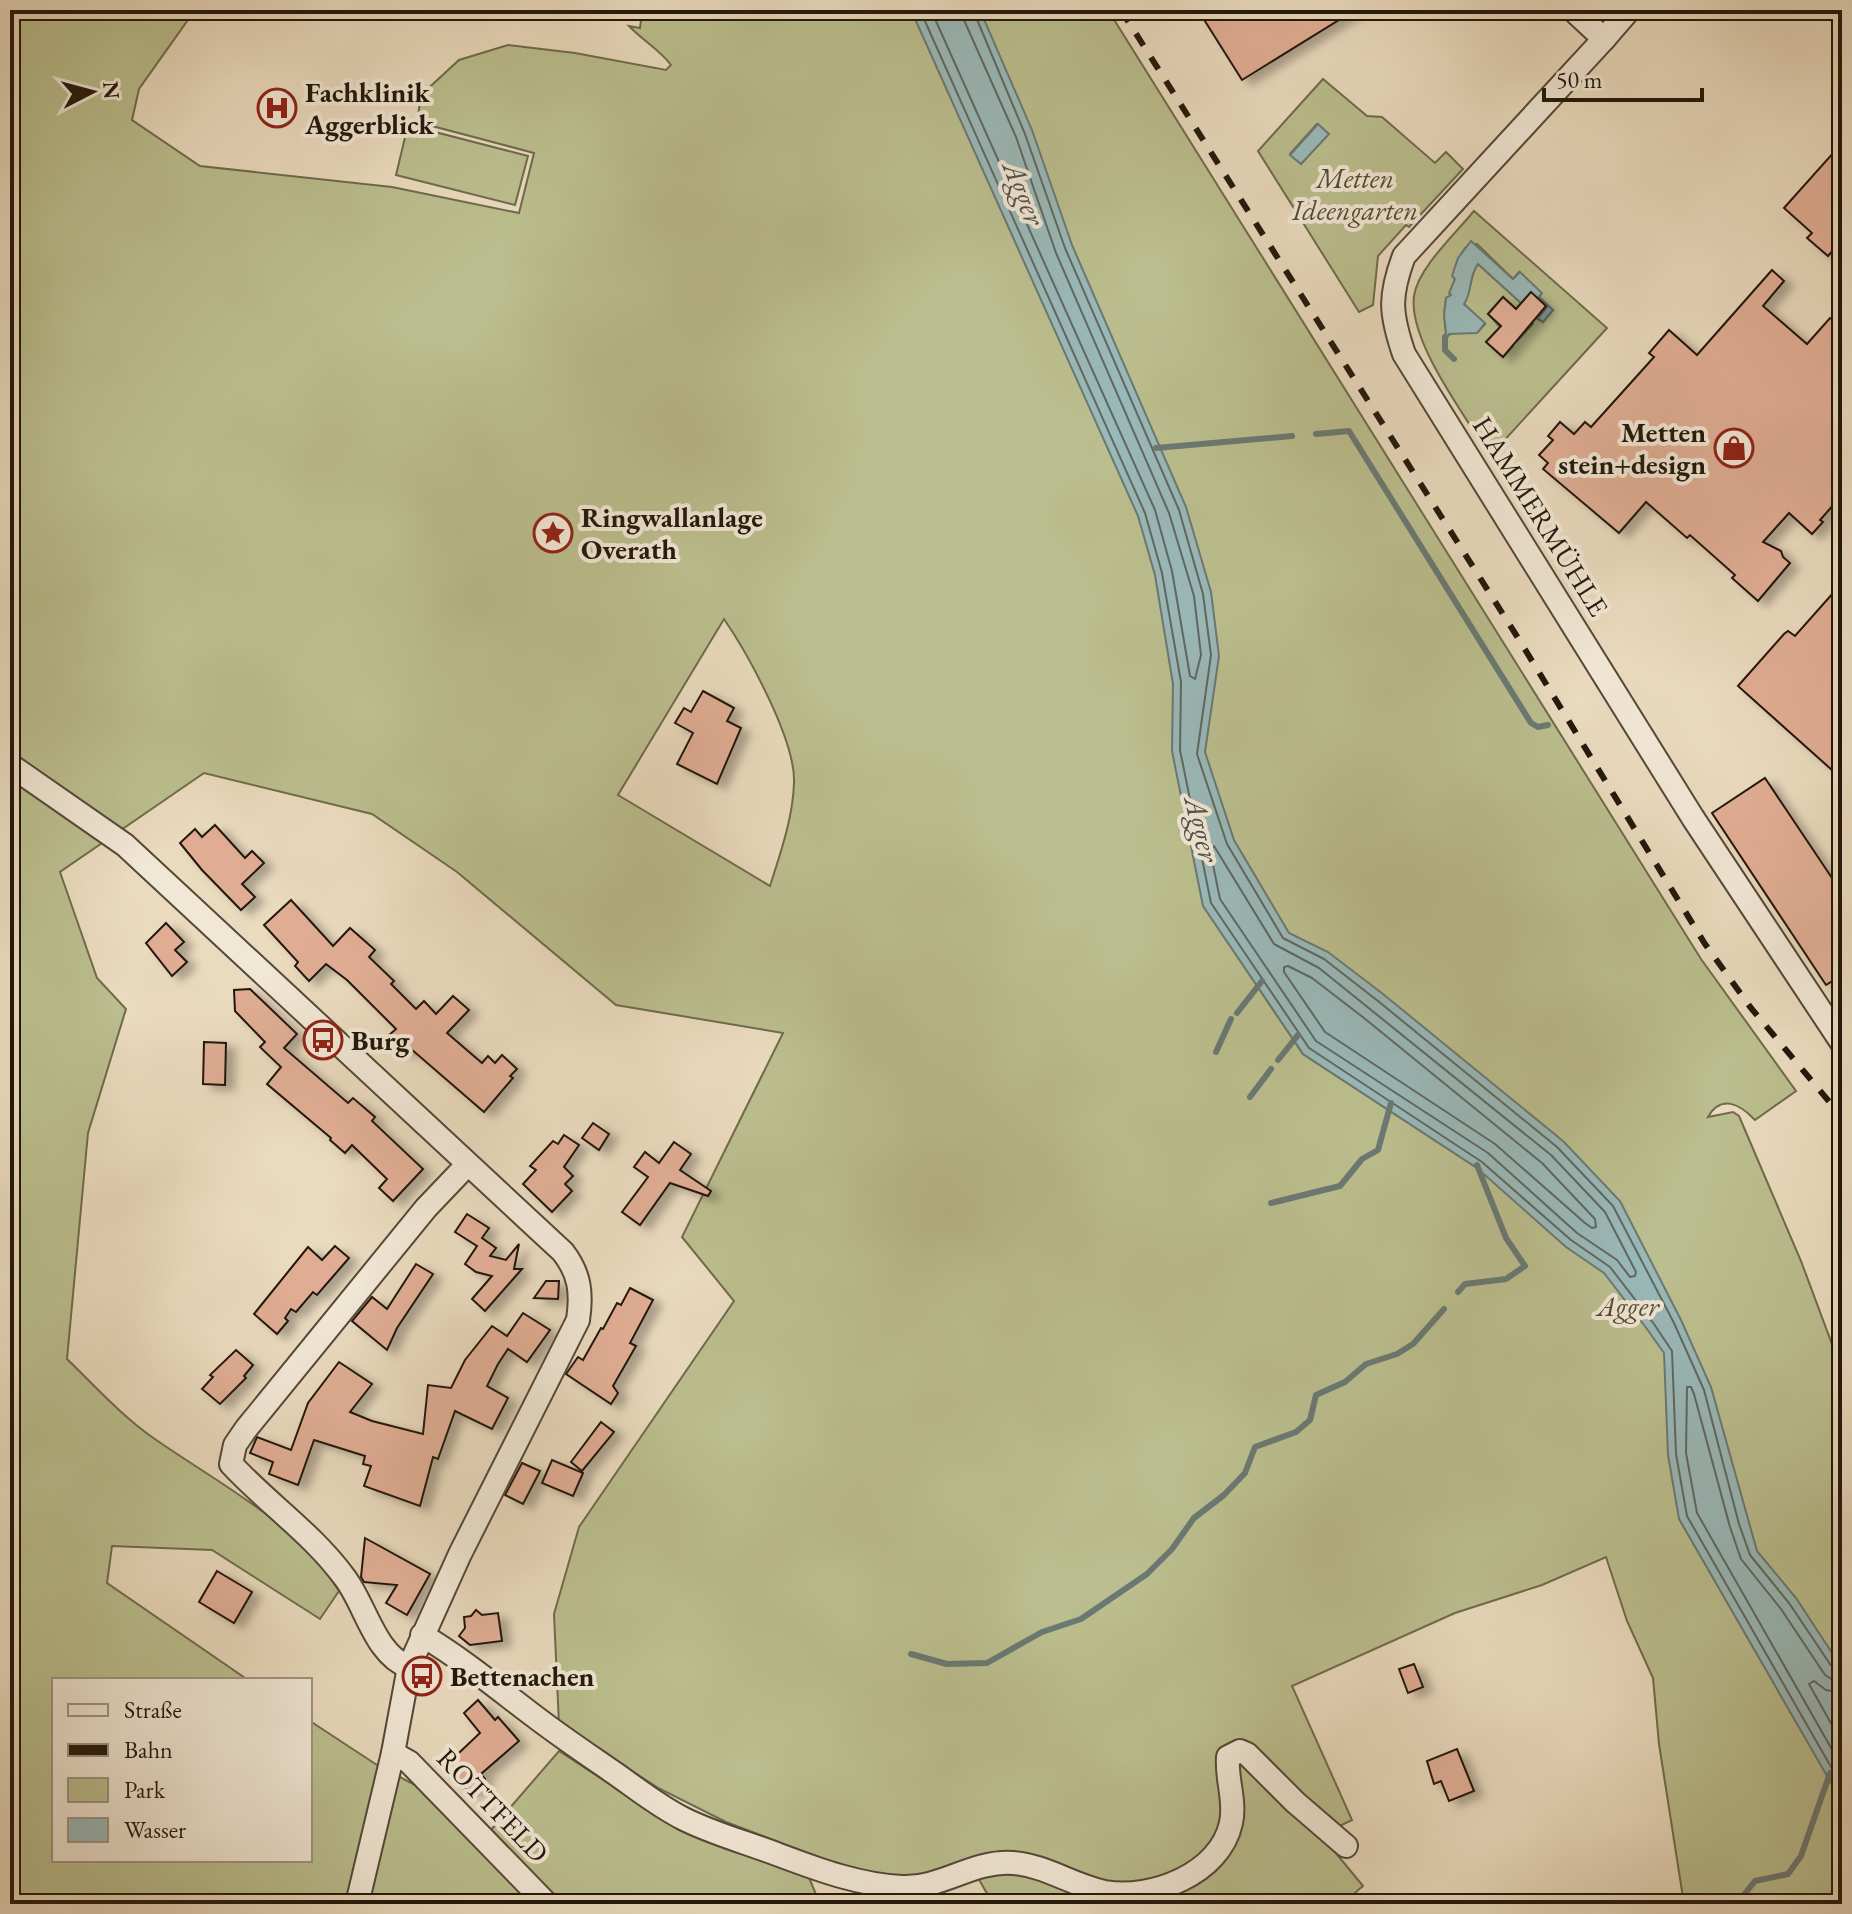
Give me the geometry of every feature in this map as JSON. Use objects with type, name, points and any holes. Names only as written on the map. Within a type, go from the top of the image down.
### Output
[{"type":"street","points":[[1573,10],[1604,39]]},
{"type":"street","name":"HAMMERMÜHLE","points":[[1629,10],[1404,256],[1393,285],[1393,323],[1404,354],[1693,818],[1842,1043]]},
{"type":"street","points":[[10,765],[125,845],[563,1252],[573,1266],[581,1297],[578,1320],[513,1446],[409,1667],[393,1753],[357,1904]]},
{"type":"street","points":[[409,1667],[397,1663],[387,1653],[347,1580],[313,1538],[246,1480],[231,1464],[231,1455],[246,1429],[321,1336],[426,1208],[467,1165]]},
{"type":"street","points":[[422,1635],[456,1656],[537,1719],[656,1803],[683,1818],[808,1866],[857,1881],[916,1887],[972,1868],[1013,1863],[1032,1866],[1103,1891],[1125,1893],[1155,1888],[1196,1874],[1212,1859],[1226,1838],[1233,1812],[1228,1757],[1240,1751],[1247,1754],[1295,1802],[1346,1846]]},
{"type":"street","name":"ROTTFELD","points":[[393,1753],[409,1762],[547,1904]]},
{"type":"green space","name":"Agger","points":[[10,10],[195,10],[139,89],[132,120],[200,166],[392,187],[519,213],[534,153],[417,122],[421,95],[459,60],[508,45],[575,53],[666,70],[671,65],[667,60],[629,26],[640,28],[642,13],[692,14],[693,10],[1108,10],[1701,959],[1796,1091],[1755,1120],[1731,1104],[1719,1106],[1708,1117],[1733,1112],[1739,1116],[1801,1261],[1842,1371],[1842,1904],[1684,1904],[1659,1744],[1653,1678],[1627,1621],[1606,1557],[1542,1585],[1455,1613],[1292,1686],[1352,1820],[1321,1835],[1363,1886],[1342,1904],[993,1904],[977,1876],[914,1878],[861,1873],[726,1822],[660,1789],[559,1725],[554,1614],[579,1527],[734,1301],[682,1237],[783,1033],[616,1005],[457,872],[372,814],[204,773],[60,872],[97,978],[126,1009],[88,1133],[67,1359],[141,1429],[278,1523],[321,1566],[339,1591],[320,1619],[212,1550],[112,1546],[107,1583],[245,1678],[52,1678],[52,1862],[312,1862],[312,1722],[377,1765],[417,1786],[534,1904],[10,1904]],"holes":[[[724,619],[769,698],[793,765],[791,809],[770,886],[618,795]],[[1262,993],[1527,1179],[1516,1200],[1477,1168],[1303,1054]]]},
{"type":"green space","name":"Metten Ideengarten","points":[[1323,79],[1367,116],[1382,117],[1435,163],[1446,152],[1463,169],[1378,256],[1373,305],[1359,312],[1258,151]],"holes":[[[1317,124],[1328,134],[1301,164],[1290,154]]]},
{"type":"green space","points":[[408,125],[528,156],[515,205],[396,175]]},
{"type":"green space","name":"Metten Ideengarten","points":[[1474,211],[1607,328],[1490,456],[1429,356],[1415,314],[1414,296],[1423,274]],"holes":[[[1477,244],[1513,279],[1519,272],[1553,310],[1543,322],[1534,317],[1531,321],[1533,324],[1517,341],[1514,339],[1510,343],[1513,346],[1503,357],[1486,342],[1502,329],[1488,314],[1503,297],[1516,309],[1521,303],[1478,264],[1464,304],[1485,324],[1477,333],[1458,332],[1444,336],[1446,298],[1452,295],[1457,265],[1465,248]]]},
{"type":"green space","points":[[559,1751],[659,1816],[808,1875],[820,1904],[560,1904],[490,1831]]},
{"type":"water","name":"Agger","points":[[911,10],[980,10],[1032,130],[1072,245],[1186,507],[1211,592],[1219,656],[1205,752],[1234,840],[1289,933],[1328,952],[1383,994],[1563,1141],[1620,1201],[1681,1320],[1711,1387],[1757,1551],[1796,1598],[1842,1668],[1842,1802],[1679,1519],[1668,1455],[1664,1353],[1647,1329],[1604,1273],[1566,1247],[1477,1168],[1303,1054],[1203,906],[1172,751],[1173,684],[1155,575],[1138,516]]},
{"type":"water","points":[[1318,124],[1329,134],[1301,164],[1290,155]]},
{"type":"water","points":[[1471,241],[1513,279],[1520,272],[1542,293],[1539,297],[1553,310],[1543,322],[1538,318],[1547,307],[1531,293],[1521,303],[1478,264],[1464,304],[1485,323],[1477,333],[1444,337],[1446,298],[1451,295],[1449,293],[1455,279],[1452,276],[1458,258]]},
{"type":"building","points":[[1198,10],[1355,10],[1242,80]]},
{"type":"building","points":[[1842,143],[1842,240],[1828,256],[1807,238],[1812,233],[1784,208]]},
{"type":"building","name":"Metten stein+design","points":[[1772,270],[1784,281],[1763,306],[1807,344],[1830,318],[1833,320],[1842,310],[1842,495],[1812,534],[1789,513],[1763,542],[1781,551],[1790,563],[1758,601],[1732,578],[1735,575],[1690,535],[1687,538],[1646,502],[1619,533],[1543,469],[1548,463],[1539,455],[1553,440],[1548,436],[1560,422],[1574,434],[1585,422],[1591,427],[1654,357],[1649,353],[1669,330],[1697,355]]},
{"type":"building","points":[[1531,292],[1546,306],[1503,357],[1486,342],[1501,326],[1488,314],[1503,297],[1516,309]]},
{"type":"building","points":[[1842,583],[1842,779],[1738,686],[1784,634],[1788,631],[1795,636]]},
{"type":"building","points":[[703,691],[734,708],[727,721],[741,728],[717,784],[677,764],[693,733],[675,723],[684,708],[691,712]]},
{"type":"building","points":[[1765,778],[1842,893],[1842,975],[1826,985],[1712,813]]},
{"type":"building","points":[[215,825],[245,858],[252,851],[264,863],[242,884],[255,897],[241,910],[180,843],[195,829],[202,837]]},
{"type":"building","points":[[291,900],[333,946],[350,928],[375,950],[369,957],[394,981],[391,984],[416,1009],[424,1001],[436,1014],[453,996],[469,1010],[447,1033],[482,1063],[488,1056],[495,1063],[502,1055],[517,1069],[484,1112],[410,1048],[405,1053],[388,1036],[396,1029],[347,980],[326,964],[309,981],[295,966],[298,962],[264,925]]},
{"type":"building","points":[[166,923],[184,942],[175,950],[187,962],[172,976],[146,943]]},
{"type":"building","points":[[250,989],[297,1034],[284,1048],[348,1103],[353,1098],[375,1117],[372,1121],[423,1169],[393,1201],[379,1188],[387,1179],[352,1145],[345,1153],[267,1084],[281,1067],[260,1047],[265,1042],[235,1011],[234,990]]},
{"type":"building","points":[[204,1042],[226,1043],[225,1085],[203,1084]]},
{"type":"building","points":[[593,1123],[609,1134],[599,1150],[582,1138]]},
{"type":"building","points":[[564,1135],[579,1145],[564,1167],[573,1176],[565,1184],[572,1191],[552,1212],[523,1184],[536,1170],[530,1166],[553,1141],[558,1144]]},
{"type":"building","points":[[674,1142],[691,1154],[680,1170],[711,1191],[708,1196],[670,1183],[640,1225],[622,1212],[648,1177],[634,1167],[645,1152],[659,1163]]},
{"type":"building","points":[[467,1214],[489,1228],[482,1238],[496,1248],[490,1256],[506,1260],[519,1244],[514,1269],[522,1269],[485,1311],[472,1299],[492,1276],[476,1272],[465,1264],[477,1246],[455,1232]]},
{"type":"building","points":[[335,1246],[349,1258],[317,1295],[313,1292],[296,1312],[291,1309],[285,1318],[288,1321],[277,1334],[254,1314],[308,1247],[322,1260]]},
{"type":"building","points":[[416,1264],[433,1274],[397,1328],[387,1350],[352,1321],[372,1297],[387,1309]]},
{"type":"building","points":[[546,1281],[559,1281],[558,1299],[534,1298]]},
{"type":"building","points":[[630,1288],[653,1300],[630,1343],[636,1346],[613,1386],[618,1393],[611,1404],[566,1374],[578,1357],[583,1360],[617,1303],[621,1305]]},
{"type":"building","points":[[523,1313],[550,1330],[527,1362],[508,1349],[498,1364],[487,1386],[508,1398],[492,1429],[455,1411],[438,1459],[433,1457],[420,1506],[364,1486],[371,1466],[363,1464],[365,1456],[314,1440],[298,1485],[269,1474],[273,1462],[250,1453],[257,1437],[291,1450],[308,1403],[339,1362],[372,1384],[350,1412],[423,1434],[428,1385],[451,1388],[465,1360],[492,1326],[507,1336]]},
{"type":"building","points":[[236,1350],[253,1365],[244,1376],[246,1378],[220,1404],[202,1389],[213,1377],[210,1375]]},
{"type":"building","points":[[601,1422],[614,1432],[582,1471],[571,1462]]},
{"type":"building","points":[[552,1460],[583,1473],[573,1496],[542,1483]]},
{"type":"building","points":[[522,1463],[540,1471],[523,1504],[505,1495]]},
{"type":"building","points":[[365,1538],[430,1574],[407,1615],[386,1603],[397,1585],[364,1582],[361,1577]]},
{"type":"building","points":[[217,1571],[252,1592],[234,1623],[199,1602]]},
{"type":"building","points":[[476,1610],[482,1615],[498,1613],[502,1641],[470,1645],[459,1636],[465,1628],[464,1617],[471,1616]]},
{"type":"building","points":[[1414,1664],[1423,1687],[1408,1693],[1399,1669]]},
{"type":"building","points":[[478,1700],[519,1741],[481,1774],[485,1779],[471,1793],[444,1767],[480,1733],[464,1713]]},
{"type":"building","points":[[1457,1749],[1474,1791],[1449,1801],[1441,1781],[1434,1784],[1427,1761]]},
{"type":"waterway","points":[[1445,337],[1445,350],[1454,359]]},
{"type":"waterway","points":[[1316,434],[1349,431],[1531,723],[1538,727],[1548,725]]},
{"type":"waterway","points":[[1156,448],[1292,436]]},
{"type":"waterway","points":[[1237,1013],[1262,981]]},
{"type":"waterway","points":[[1216,1052],[1231,1019]]},
{"type":"waterway","points":[[1278,1060],[1298,1035]]},
{"type":"waterway","points":[[1250,1097],[1271,1069]]},
{"type":"waterway","points":[[1271,1203],[1340,1186],[1362,1159],[1378,1150],[1391,1103]]},
{"type":"waterway","points":[[1458,1292],[1465,1284],[1506,1279],[1525,1266],[1506,1238],[1477,1165]]},
{"type":"waterway","points":[[911,1654],[947,1664],[987,1663],[1042,1632],[1081,1619],[1147,1574],[1172,1549],[1194,1518],[1224,1495],[1245,1473],[1255,1447],[1296,1432],[1310,1420],[1316,1395],[1345,1382],[1366,1364],[1397,1354],[1413,1344],[1444,1309]]},
{"type":"waterway","points":[[1747,1904],[1743,1896],[1755,1881],[1788,1874],[1801,1856],[1830,1773]]},
{"type":"railway","points":[[1121,10],[1518,638],[1705,944],[1751,1008],[1842,1117]]},
{"type":"place","name":"Fachklinik Aggerblick","points":[[277,108]]},
{"type":"place","name":"Metten stein+design","points":[[1734,448]]},
{"type":"place","name":"Ringwallanlage Overath","points":[[553,533]]},
{"type":"place","name":"Burg","points":[[323,1040]]},
{"type":"place","name":"Bettenachen","points":[[422,1676]]}]
